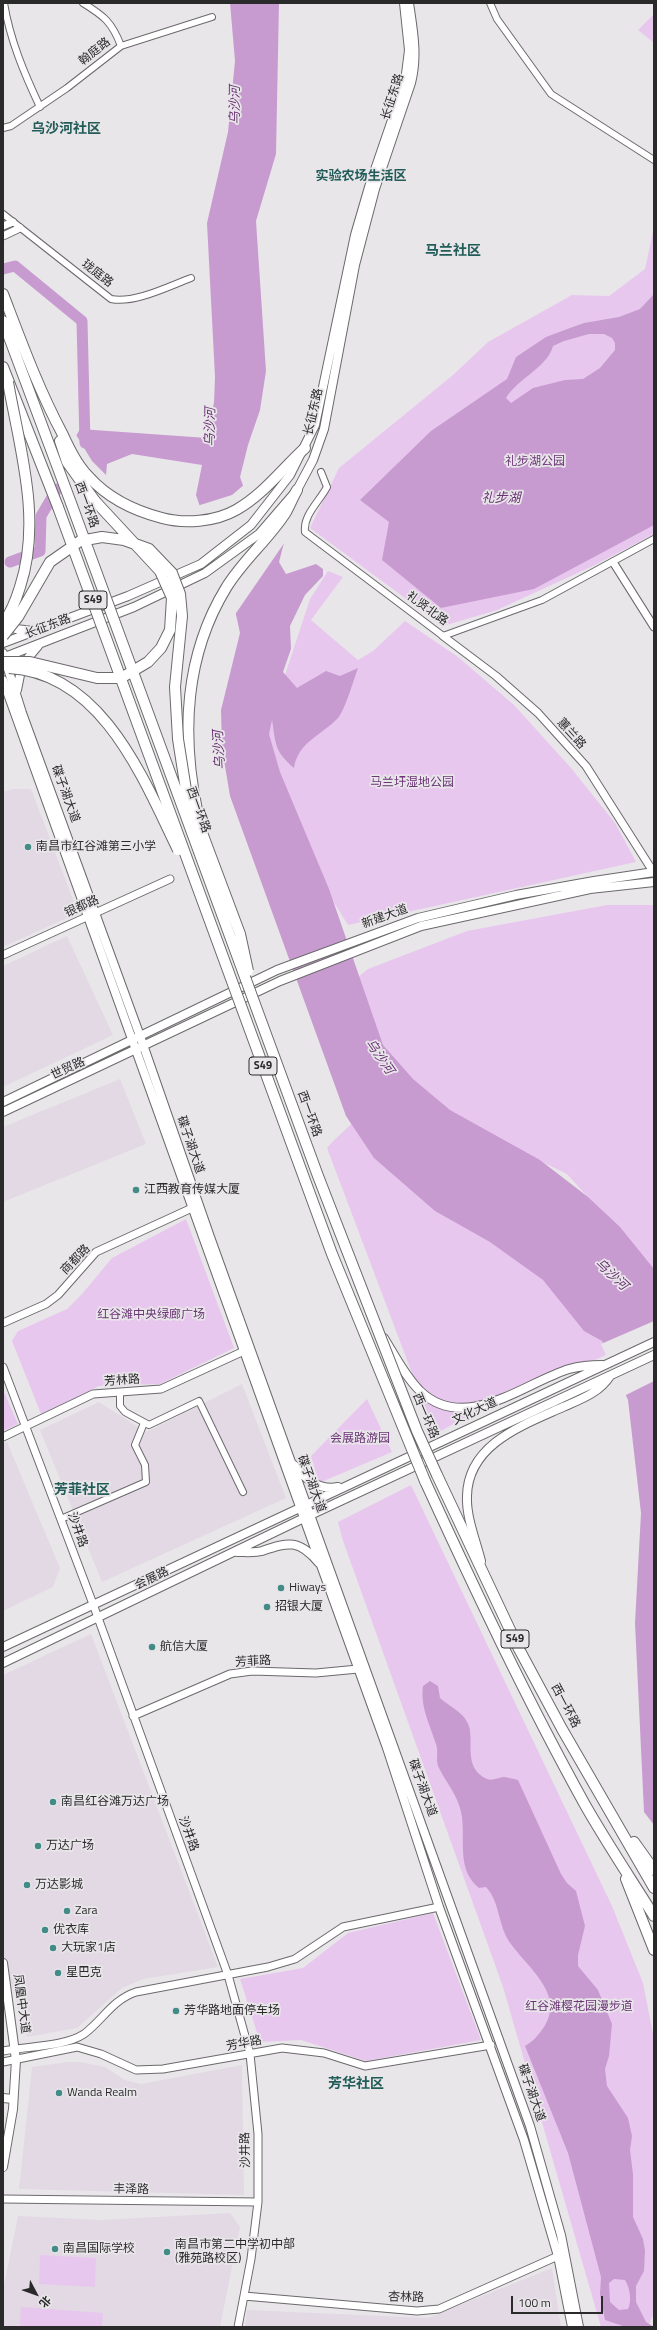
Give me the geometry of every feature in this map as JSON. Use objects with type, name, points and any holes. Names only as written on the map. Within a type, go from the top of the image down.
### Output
[{"type":"highway","points":[[3,294],[67,462],[95,501],[160,571],[172,598],[170,630],[160,648],[148,662],[121,678],[97,678],[30,662],[4,658]]},
{"type":"highway","name":"西一环路","points":[[3,321],[371,1315],[417,1431],[487,1583],[562,1729],[601,1799],[654,1888]]},
{"type":"highway","name":"S49","points":[[3,367],[58,507],[332,1254],[405,1435],[474,1588],[585,1805],[654,1916]]},
{"type":"highway","points":[[3,623],[15,602],[25,572],[30,538],[29,499],[24,455],[8,382]]},
{"type":"highway","points":[[45,402],[72,454],[89,477],[119,502],[144,514],[175,521],[206,520],[235,511],[258,495],[305,448]]},
{"type":"highway","points":[[198,818],[192,786],[188,733],[190,685],[197,657],[207,626],[226,588],[286,511],[297,490]]},
{"type":"highway","points":[[3,636],[18,617],[50,562],[80,541],[102,537],[124,540],[149,549],[172,573],[180,594],[182,616],[175,687],[178,739],[186,790],[198,818],[240,934],[258,1012]]},
{"type":"highway","points":[[3,668],[22,669],[47,675],[68,686],[90,704],[114,733],[144,780],[203,900]]},
{"type":"highway","points":[[601,1799],[654,1870]]},
{"type":"highway","points":[[617,1856],[654,1950]]},
{"type":"main road","name":"长征东路","points":[[3,643],[128,596],[201,564],[251,525],[290,475],[305,448],[315,425],[355,235],[369,187],[408,70],[409,50],[404,3]]},
{"type":"main road","name":"长征东路","points":[[4,658],[134,607],[205,573],[259,534],[297,490],[313,460],[324,429],[340,339],[361,243],[375,189],[412,83],[415,67],[415,50],[409,3]]},
{"type":"main road","points":[[3,623],[16,629],[35,631]]},
{"type":"main road","points":[[17,696],[17,684],[22,665],[40,643]]},
{"type":"main road","name":"碟子湖大道","points":[[4,658],[92,914],[132,1040],[192,1208],[303,1506],[530,2126],[561,2235],[579,2327]]},
{"type":"main road","name":"碟子湖大道","points":[[3,680],[144,1046],[288,1455],[303,1506]]},
{"type":"main road","points":[[3,694],[12,703]]},
{"type":"main road","name":"新建大道","points":[[140,1036],[277,970],[418,918],[524,894],[654,873]]},
{"type":"main road","name":"新建大道","points":[[144,1046],[280,980],[423,926],[590,889],[654,882]]},
{"type":"main road","name":"世贸路","points":[[3,1102],[140,1036]]},
{"type":"main road","name":"世贸路","points":[[3,1112],[144,1046]]},
{"type":"main road","points":[[371,1315],[404,1371],[421,1391],[440,1403],[458,1407],[477,1407],[497,1401],[569,1369],[588,1365],[605,1365]]},
{"type":"main road","name":"文化大道","points":[[303,1506],[654,1342]]},
{"type":"main road","name":"文化大道","points":[[307,1517],[654,1355]]},
{"type":"main road","points":[[487,1583],[468,1510],[467,1496],[473,1469],[494,1441],[517,1428],[603,1387],[611,1375]]},
{"type":"main road","points":[[288,1455],[300,1473],[318,1486],[332,1488],[347,1485]]},
{"type":"main road","name":"会展路","points":[[3,1646],[303,1506]]},
{"type":"main road","name":"碟子湖大道","points":[[307,1517],[322,1568],[439,1907],[491,2045],[524,2140],[558,2256],[572,2327]]},
{"type":"main road","name":"会展路","points":[[3,1663],[98,1619],[307,1517]]},
{"type":"main road","points":[[234,1552],[261,1551],[281,1544],[299,1545],[322,1568]]},
{"type":"main road","name":"凤凰中大道","points":[[3,1963],[16,2060],[13,2099],[3,2167]]},
{"type":"main road","points":[[3,2030],[12,2028]]},
{"type":"main road","points":[[3,2098],[13,2099]]},
{"type":"street","points":[[4,3],[16,53],[40,107]]},
{"type":"street","points":[[83,3],[97,11],[114,28],[121,46]]},
{"type":"street","points":[[490,3],[497,19],[551,94],[654,160]]},
{"type":"street","name":"翰庭路","points":[[3,128],[11,126],[40,107],[121,46],[212,17]]},
{"type":"street","name":"珑庭路","points":[[3,214],[111,299],[121,301],[131,299],[192,278]]},
{"type":"street","points":[[3,226],[13,222]]},
{"type":"street","points":[[3,236],[20,228]]},
{"type":"street","name":"礼贤北路","points":[[322,472],[327,487],[319,502],[306,519],[305,532],[443,636],[542,600],[654,540]]},
{"type":"street","points":[[613,562],[654,627]]},
{"type":"street","name":"蕙兰路","points":[[443,636],[496,676],[538,713],[586,766],[654,873]]},
{"type":"street","name":"银都路","points":[[3,955],[170,879]]},
{"type":"street","name":"商都路","points":[[3,1323],[46,1304],[58,1295],[96,1252],[192,1208]]},
{"type":"street","name":"芳林路","points":[[3,1437],[27,1427],[93,1394],[161,1390],[244,1351]]},
{"type":"street","name":"沙井路","points":[[3,1367],[93,1604],[228,1975],[250,2054],[258,2134],[258,2202],[238,2327]]},
{"type":"street","points":[[120,1392],[120,1406],[125,1412],[149,1425],[199,1401],[243,1492]]},
{"type":"street","points":[[61,1519],[146,1482],[145,1465],[135,1445],[144,1422]]},
{"type":"street","name":"芳菲路","points":[[133,1716],[230,1674],[252,1671],[316,1673],[358,1669]]},
{"type":"street","points":[[3,2050],[71,2040],[85,2033],[123,1996],[136,1992],[268,1967],[295,1959],[343,1927],[439,1907]]},
{"type":"street","name":"芳华路","points":[[3,2062],[77,2048],[101,2054],[136,2070],[163,2069],[282,2048],[305,2049],[324,2053],[365,2066],[491,2045]]},
{"type":"street","name":"丰泽路","points":[[3,2199],[258,2202]]},
{"type":"street","name":"杏林路","points":[[244,2296],[417,2311],[439,2309],[558,2256]]},
{"type":"shaded area","name":"南昌市红谷滩第三小学","points":[[13,789],[31,789],[74,902],[71,916],[3,947],[3,792]]},
{"type":"shaded area","points":[[67,936],[113,1035],[3,1087],[3,966]]},
{"type":"shaded area","points":[[120,1079],[146,1144],[3,1202],[3,1127]]},
{"type":"shaded area","points":[[242,1384],[286,1498],[102,1582],[40,1430],[99,1402],[146,1432]]},
{"type":"shaded area","points":[[7,1442],[60,1568],[53,1587],[3,1611],[3,1444]]},
{"type":"shaded area","points":[[91,1634],[218,1967],[143,1979],[122,1988],[77,2028],[27,2037],[3,1956],[3,1675]]},
{"type":"shaded area","points":[[67,2062],[80,2062],[105,2067],[125,2080],[141,2084],[242,2065],[244,2195],[19,2189],[32,2067]]},
{"type":"shaded area","name":"南昌市第二中学初中部 (雅苑路校区)","points":[[230,2213],[240,2227],[220,2327],[3,2327],[3,2290],[18,2216],[101,2220]]},
{"type":"shaded area","points":[[552,2268],[561,2327],[245,2327],[247,2310],[428,2318]]},
{"type":"green space","points":[[654,14],[654,43],[638,30]]},
{"type":"green space","name":"礼步湖","points":[[654,227],[654,534],[595,565],[497,610],[443,626],[310,528],[339,468],[453,375],[488,342],[572,295],[609,296],[645,269]]},
{"type":"green space","name":"马兰圩湿地公园","points":[[328,571],[343,577],[311,620],[358,660],[373,651],[405,621],[458,657],[514,705],[571,768],[615,823],[636,862],[348,925],[317,875],[276,784],[265,728],[284,678],[310,599]]},
{"type":"green space","points":[[607,905],[654,905],[654,1286],[631,1245],[567,1174],[446,1115],[396,1074],[352,982],[368,969],[467,931]]},
{"type":"green space","points":[[355,1120],[503,1237],[613,1352],[476,1412],[435,1434],[327,1148]]},
{"type":"green space","name":"红谷滩中央绿廊广场","points":[[186,1219],[234,1348],[160,1384],[99,1386],[41,1414],[12,1341],[18,1331],[67,1309],[82,1294],[112,1258]]},
{"type":"green space","points":[[3,1390],[18,1424],[3,1431]]},
{"type":"green space","name":"会展路游园","points":[[367,1399],[392,1452],[319,1483],[311,1456]]},
{"type":"green space","name":"红谷滩樱花园漫步道","points":[[411,1485],[612,1906],[643,1983],[654,2039],[654,2312],[648,2327],[601,2327],[503,1987],[342,1538],[338,1522]]},
{"type":"green space","points":[[433,1913],[481,2040],[366,2061],[301,2040],[260,2042],[240,1979],[303,1968],[348,1933]]},
{"type":"green space","points":[[40,2255],[96,2258],[95,2287],[39,2284]]},
{"type":"green space","points":[[21,2307],[103,2313],[102,2327],[20,2327]]},
{"type":"water","name":"乌沙河","points":[[230,3],[279,3],[276,154],[256,221],[266,371],[260,410],[248,445],[240,477],[245,491],[285,539],[279,562],[286,574],[316,564],[323,569],[323,576],[305,595],[290,626],[291,649],[283,672],[297,688],[326,671],[340,676],[358,668],[341,714],[332,724],[305,745],[296,759],[294,768],[279,752],[275,741],[272,720],[269,734],[280,772],[329,889],[383,1045],[413,1079],[450,1110],[540,1160],[588,1197],[620,1227],[654,1269],[654,1825],[644,1812],[635,1623],[641,1513],[628,1400],[602,1341],[584,1331],[543,1280],[490,1242],[435,1211],[374,1158],[346,1116],[230,796],[222,748],[221,710],[240,633],[235,610],[196,495],[202,465],[132,454],[107,464],[104,498],[44,492],[80,429],[207,438],[214,402],[215,377],[207,223],[228,132],[235,61]]},
{"type":"water","name":"礼步湖","points":[[654,294],[654,525],[534,589],[441,608],[382,560],[389,522],[360,500],[431,431],[507,379],[516,357],[546,337],[584,323],[619,317],[640,309]],"holes":[[[589,334],[604,334],[612,338],[615,343],[615,350],[600,368],[583,379],[565,380],[533,388],[511,403],[506,398],[511,391],[545,361],[553,346],[564,341]]]},
{"type":"water","points":[[430,1681],[438,1686],[440,1698],[467,1721],[470,1733],[472,1762],[480,1774],[489,1780],[503,1777],[518,1780],[561,1874],[567,1883],[576,1891],[585,1926],[578,1955],[578,1966],[598,1990],[612,2024],[609,2056],[605,2069],[607,2086],[628,2118],[632,2136],[630,2150],[633,2174],[633,2217],[643,2239],[645,2251],[644,2271],[636,2286],[636,2302],[646,2322],[654,2327],[626,2327],[605,2320],[600,2294],[601,2277],[568,2153],[525,2046],[538,2035],[544,2027],[550,2014],[550,2002],[540,1979],[507,1938],[494,1898],[486,1887],[479,1888],[467,1873],[463,1856],[463,1827],[461,1810],[456,1797],[438,1765],[437,1747],[424,1709],[422,1694],[423,1686]],"holes":[[[614,2279],[625,2280],[630,2294],[630,2302],[628,2309],[619,2310],[610,2302],[609,2283]]]},
{"type":"pier","points":[[75,433],[92,461],[108,477],[105,500],[42,493]]},
{"type":"pier","points":[[245,484],[247,490],[287,539],[234,616],[228,596],[217,571],[197,506],[232,495]]},
{"type":"pier","points":[[654,1321],[654,1381],[624,1396],[601,1344]]},
{"type":"waterway","points":[[3,269],[15,266],[82,321],[85,443]]},
{"type":"waterway","points":[[10,562],[40,551],[41,516],[57,489]]},
{"type":"place","name":"南昌市红谷滩第三小学","points":[[28,847]]},
{"type":"place","name":"江西教育传媒大厦","points":[[136,1190]]},
{"type":"place","name":"Hiways","points":[[281,1588]]},
{"type":"place","name":"招银大厦","points":[[267,1607]]},
{"type":"place","name":"航信大厦","points":[[152,1647]]},
{"type":"place","name":"南昌红谷滩万达广场","points":[[53,1802]]},
{"type":"place","name":"万达广场","points":[[38,1846]]},
{"type":"place","name":"万达影城","points":[[27,1885]]},
{"type":"place","name":"Zara","points":[[67,1911]]},
{"type":"place","name":"优衣库","points":[[45,1930]]},
{"type":"place","name":"大玩家1店","points":[[53,1948]]},
{"type":"place","name":"星巴克","points":[[58,1973]]},
{"type":"place","name":"芳华路地面停车场","points":[[176,2011]]},
{"type":"place","name":"Wanda Realm","points":[[59,2093]]},
{"type":"place","name":"南昌国际学校","points":[[55,2249]]},
{"type":"place","name":"南昌市第二中学初中部 (雅苑路校区)","points":[[167,2252]]},
{"type":"district","name":"乌沙河社区","points":[[66,130]]},
{"type":"district","name":"实验农场生活区","points":[[361,177]]},
{"type":"district","name":"马兰社区","points":[[453,252]]},
{"type":"district","name":"芳菲社区","points":[[82,1491]]},
{"type":"district","name":"芳华社区","points":[[356,2085]]},
{"type":"park label","name":"礼步湖公园","points":[[535,462]]}]
